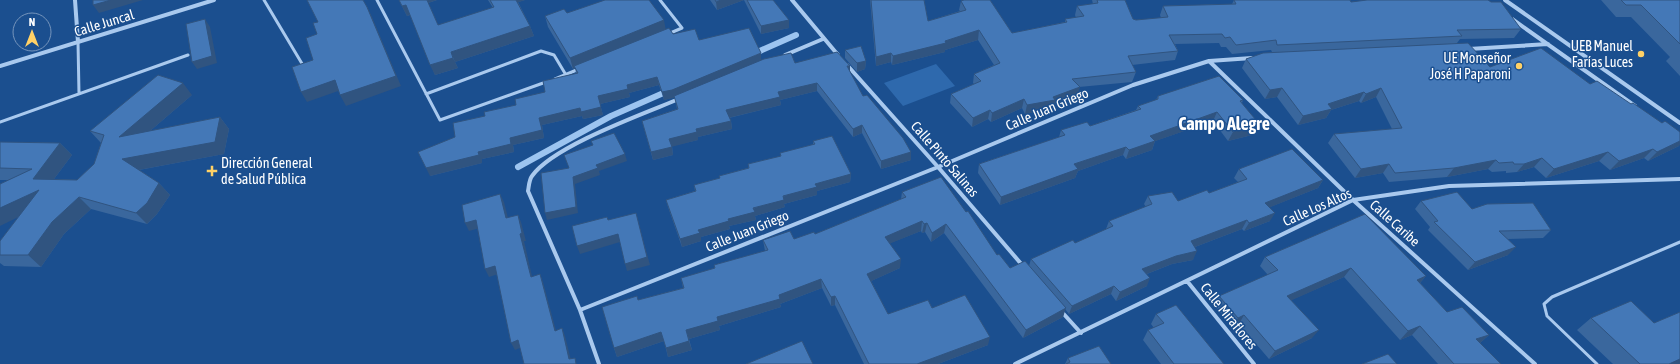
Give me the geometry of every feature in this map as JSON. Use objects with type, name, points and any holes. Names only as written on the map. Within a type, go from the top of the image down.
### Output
[{"type":"street","points":[[75,0],[78,42]]},
{"type":"street","name":"Calle Juncal","points":[[0,66],[214,0]]},
{"type":"street","points":[[792,0],[823,39],[839,56]]},
{"type":"street","points":[[1505,0],[1680,122]]},
{"type":"street","points":[[1511,18],[1636,107]]},
{"type":"street","points":[[780,57],[823,39]]},
{"type":"street","points":[[1462,49],[1548,44]]},
{"type":"street","name":"Calle Juan Griego","points":[[580,310],[938,166],[1133,85],[1209,61],[1259,57]]},
{"type":"street","name":"Calle Caribe","points":[[1209,61],[1353,200],[1535,364]]},
{"type":"street","name":"Calle Pinto Salinas","points":[[844,62],[938,166],[1024,268]]},
{"type":"street","points":[[599,364],[580,310],[528,190],[531,177],[548,160],[588,138],[687,96]]},
{"type":"street","name":"Calle Los Altos","points":[[1015,364],[1353,200],[1449,186],[1680,179]]},
{"type":"street","name":"Calle Miraflores","points":[[1187,281],[1254,364]]},
{"type":"street","points":[[1060,309],[1080,333]]},
{"type":"lane","points":[[264,0],[304,67]]},
{"type":"lane","points":[[377,0],[440,120],[580,69]]},
{"type":"lane","points":[[660,0],[682,28],[661,37]]},
{"type":"lane","points":[[78,42],[78,94]]},
{"type":"lane","points":[[426,94],[541,52],[548,51],[553,54],[566,75]]},
{"type":"lane","points":[[0,122],[188,55]]},
{"type":"lane","points":[[1598,364],[1547,316],[1544,304],[1552,297],[1680,242]]},
{"type":"shaded area","points":[[936,64],[955,86],[903,106],[884,83]]},
{"type":"building","points":[[93,0],[111,0],[93,5]]},
{"type":"building","points":[[307,0],[363,0],[396,76],[340,95],[335,80],[301,92],[292,67],[313,60],[306,38],[317,34],[313,23],[318,22]]},
{"type":"building","points":[[399,0],[427,0],[438,25],[494,7],[490,0],[516,0],[530,26],[451,52],[453,58],[430,65],[406,5],[402,6]]},
{"type":"building","points":[[605,0],[649,0],[664,20],[570,58],[545,16],[564,9],[567,13]]},
{"type":"building","points":[[747,0],[773,0],[789,20],[761,26]]},
{"type":"building","points":[[871,0],[924,0],[928,21],[966,10],[961,1],[990,0],[1012,33],[1067,22],[1065,19],[1084,16],[1077,6],[1098,3],[1097,0],[1125,0],[1133,19],[1136,20],[1168,17],[1163,6],[1236,4],[1234,0],[1350,0],[1351,2],[1367,0],[1488,0],[1491,2],[1501,2],[1521,29],[1457,30],[1462,36],[1277,45],[1276,40],[1236,45],[1230,37],[1225,38],[1222,34],[1169,35],[1178,51],[1128,56],[1136,72],[1072,79],[1080,87],[1053,97],[1055,100],[1027,105],[1024,99],[992,113],[990,110],[973,118],[951,94],[981,81],[974,74],[1000,63],[979,30],[945,41],[946,43],[893,56],[891,53],[876,57]]},
{"type":"building","points":[[1621,0],[1680,0],[1680,44],[1641,5],[1626,5]]},
{"type":"building","points":[[205,19],[212,56],[192,62],[186,24]]},
{"type":"building","points":[[669,28],[673,34],[695,29],[699,40],[749,28],[761,53],[672,90],[662,92],[657,77],[627,85],[628,89],[598,96],[601,107],[581,112],[580,108],[539,118],[542,130],[510,138],[511,144],[478,152],[479,155],[426,168],[418,152],[455,137],[453,123],[485,116],[484,112],[516,105],[515,99],[545,92],[543,81],[578,73],[574,66]]},
{"type":"building","points":[[1468,43],[1490,67],[1541,48],[1590,84],[1597,81],[1662,123],[1665,121],[1680,132],[1680,141],[1657,152],[1653,149],[1619,161],[1608,152],[1554,169],[1542,158],[1524,164],[1514,164],[1513,162],[1499,163],[1496,160],[1454,168],[1395,173],[1389,164],[1361,169],[1334,134],[1402,128],[1381,88],[1366,94],[1364,92],[1328,104],[1332,109],[1303,116],[1282,88],[1270,90],[1246,59],[1263,53]]},
{"type":"building","points":[[861,46],[866,61],[857,63],[845,50]]},
{"type":"building","points":[[837,52],[850,66],[847,66],[863,96],[867,95],[903,138],[911,152],[881,161],[862,125],[853,129],[817,83],[778,92],[780,97],[726,110],[731,121],[696,129],[697,132],[669,139],[672,147],[651,152],[642,121],[678,109],[674,96],[764,59],[791,53],[795,63]]},
{"type":"building","points":[[158,75],[183,83],[119,137],[220,117],[215,142],[122,159],[159,183],[147,203],[136,213],[79,197],[52,222],[28,255],[0,255],[0,241],[39,190],[0,208],[0,184],[32,169],[0,168],[0,142],[60,143],[33,179],[77,180],[94,164],[104,135],[90,131]]},
{"type":"building","points":[[1219,76],[1243,100],[1240,101],[1261,126],[1233,132],[1217,112],[1150,136],[1155,141],[1129,150],[1126,147],[1074,164],[1078,169],[1001,197],[979,164],[1065,135],[1061,130],[1087,122],[1090,126],[1141,109],[1138,106],[1158,99],[1158,96]]},
{"type":"building","points":[[614,133],[625,154],[596,165],[598,168],[573,177],[576,207],[545,213],[541,173],[569,168],[564,155],[593,145],[591,141]]},
{"type":"building","points":[[832,136],[851,174],[815,184],[817,187],[783,196],[784,200],[753,208],[755,212],[728,219],[729,221],[698,230],[700,233],[680,239],[666,200],[696,191],[694,185],[720,178],[719,176],[749,168],[748,164],[781,156],[780,153],[815,144],[813,141]]},
{"type":"building","points":[[1292,149],[1323,180],[1265,203],[1275,213],[1249,223],[1247,220],[1191,241],[1197,251],[1176,256],[1142,269],[1150,278],[1120,292],[1114,286],[1072,306],[1031,259],[1073,240],[1075,243],[1113,226],[1109,221],[1152,204],[1148,196],[1172,192],[1178,201],[1207,190],[1209,193],[1247,179],[1239,169]]},
{"type":"building","points":[[941,177],[966,212],[968,211],[997,255],[999,254],[1010,268],[1025,261],[1066,308],[1026,330],[946,224],[932,233],[927,223],[924,224],[922,221],[885,237],[901,259],[867,274],[888,314],[928,300],[932,308],[965,295],[990,337],[917,364],[869,364],[835,296],[831,297],[821,279],[779,295],[780,299],[717,317],[718,321],[686,330],[689,341],[666,348],[661,332],[614,348],[602,307],[637,296],[638,300],[684,288],[681,278],[715,268],[714,265],[768,250],[763,240],[790,231],[794,239],[814,232],[815,234],[906,197],[902,192]]},
{"type":"building","points":[[1457,192],[1472,209],[1487,204],[1533,203],[1551,230],[1499,231],[1516,247],[1475,262],[1434,222],[1438,221],[1421,201]]},
{"type":"building","points":[[500,194],[506,218],[518,215],[522,233],[520,234],[531,277],[540,274],[555,331],[562,328],[569,359],[575,358],[576,364],[524,364],[518,340],[511,343],[495,266],[485,269],[476,220],[465,223],[462,205]]},
{"type":"building","points":[[636,213],[647,257],[625,264],[618,234],[577,246],[572,226],[607,217],[608,220]]},
{"type":"building","points":[[1365,214],[1426,276],[1417,280],[1447,312],[1462,307],[1489,335],[1476,339],[1501,364],[1454,364],[1420,326],[1408,331],[1351,268],[1287,296],[1319,330],[1275,351],[1244,315],[1238,318],[1219,296],[1278,270],[1265,257]]},
{"type":"building","points":[[1631,301],[1654,323],[1680,312],[1680,359],[1669,364],[1640,364],[1591,318]]},
{"type":"building","points":[[1176,305],[1224,364],[1174,364],[1148,330],[1164,323],[1156,314]]},
{"type":"building","points":[[802,341],[813,364],[746,364]]},
{"type":"building","points":[[1099,346],[1111,364],[1066,364],[1070,362],[1068,358]]},
{"type":"building","points":[[1388,354],[1397,364],[1362,364]]},
{"type":"waterway","points":[[753,54],[796,35]]},
{"type":"waterway","points":[[518,167],[611,116],[668,91]]},
{"type":"place","name":"UEB Manuel Farías Luces","points":[[1641,54]]},
{"type":"place","name":"UE Monseñor José H Paparoni","points":[[1519,66]]},
{"type":"place","name":"Dirección General de Salud Pública","points":[[212,171]]},
{"type":"district","name":"Campo Alegre","points":[[1224,124]]}]
